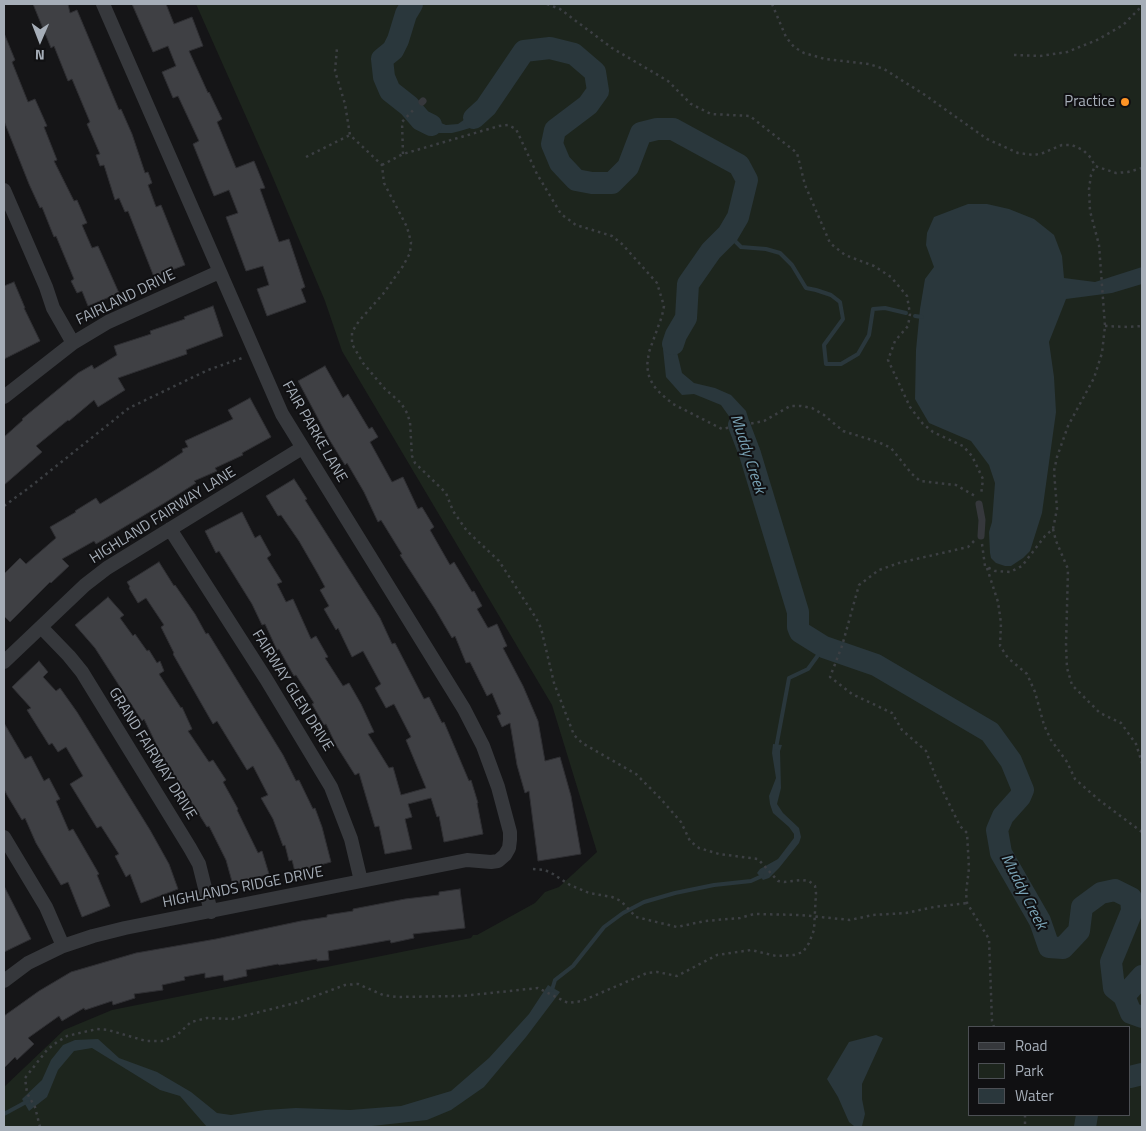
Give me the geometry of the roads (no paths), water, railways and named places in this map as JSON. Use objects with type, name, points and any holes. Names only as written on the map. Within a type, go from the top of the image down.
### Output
[{"type":"street","name":"FAIR PARKE LANE","points":[[102,4],[282,414],[450,685],[483,746],[498,787],[510,832],[509,848],[505,855],[498,860]]},
{"type":"street","points":[[4,190],[43,279],[53,308],[73,343]]},
{"type":"street","name":"FAIRLAND DRIVE","points":[[4,397],[73,343],[108,322],[219,272]]},
{"type":"street","name":"HIGHLAND FAIRWAY LANE","points":[[4,662],[85,585],[107,568],[302,448]]},
{"type":"street","name":"FAIRWAY GLEN DRIVE","points":[[170,529],[266,679],[331,786],[351,839],[361,881]]},
{"type":"street","name":"GRAND FAIRWAY DRIVE","points":[[41,627],[82,672],[190,848],[199,864],[211,912]]},
{"type":"street","points":[[4,837],[46,907],[63,946]]},
{"type":"street","name":"HIGHLANDS RIDGE DRIVE","points":[[4,981],[28,963],[63,946],[125,928],[467,860],[490,862],[498,860]]},
{"type":"lane","points":[[979,504],[982,536]]},
{"type":"water","points":[[490,88],[499,103],[470,128],[460,131],[436,133],[420,127],[405,112],[413,101],[431,119],[446,125],[458,124],[474,113],[485,102]]},
{"type":"water","points":[[968,204],[987,204],[1009,209],[1034,219],[1054,235],[1062,256],[1064,278],[1095,282],[1142,267],[1142,284],[1112,293],[1066,299],[1049,342],[1056,412],[1042,513],[1030,551],[1011,566],[996,563],[991,558],[989,532],[992,522],[995,483],[989,465],[971,441],[929,423],[915,399],[916,350],[920,309],[925,279],[934,267],[926,245],[927,233],[934,217]]},
{"type":"water","points":[[679,310],[693,326],[676,348],[682,373],[694,383],[715,388],[731,395],[746,411],[759,453],[741,456],[731,419],[721,405],[694,394],[682,395],[666,377],[663,349]]},
{"type":"water","points":[[773,744],[782,745],[780,751],[781,788],[777,804],[783,813],[799,828],[801,837],[799,843],[779,868],[769,878],[763,880],[757,873],[760,869],[778,859],[794,838],[794,834],[789,827],[773,813],[770,804],[769,796],[776,778],[772,753]]},
{"type":"water","points":[[548,985],[560,992],[526,1037],[484,1087],[451,1110],[427,1120],[372,1126],[207,1127],[180,1096],[160,1090],[92,1048],[74,1051],[58,1070],[47,1097],[29,1111],[22,1099],[42,1080],[51,1060],[63,1045],[75,1040],[98,1039],[119,1058],[157,1072],[191,1092],[217,1113],[231,1115],[296,1108],[350,1110],[401,1106],[451,1091],[489,1058],[529,1014]]},
{"type":"water","points":[[876,1035],[883,1038],[862,1084],[865,1114],[862,1126],[854,1126],[849,1122],[838,1097],[827,1079],[849,1042]]},
{"type":"waterway","name":"Muddy Creek","points":[[412,4],[406,14],[393,50],[382,59],[384,77],[390,91],[409,106],[421,120],[431,125]]},
{"type":"waterway","name":"Muddy Creek","points":[[474,118],[486,107],[524,51],[550,48],[574,54],[595,72],[598,91],[588,105],[555,130],[552,144],[560,163],[576,180],[592,183],[612,183],[628,167],[641,133],[657,129],[673,129],[739,165],[747,180],[738,217],[728,234],[711,251],[688,284],[686,318],[673,344]]},
{"type":"waterway","points":[[728,234],[741,247],[766,249],[780,253],[792,265],[806,288],[831,295],[840,302],[843,319],[824,345],[826,364],[841,364],[858,354],[869,335],[873,309],[885,308],[906,313]]},
{"type":"waterway","points":[[915,316],[922,317]]},
{"type":"waterway","name":"Muddy Creek","points":[[739,425],[750,454],[798,612],[800,632],[824,647],[876,665],[990,732],[1011,761],[1023,790],[1020,797],[1003,816],[997,830],[1001,853],[1040,921],[1049,947],[1063,948],[1079,931],[1082,907],[1101,893],[1115,890],[1131,898],[1132,911],[1111,962],[1114,988],[1124,996],[1131,1013],[1142,1017]]},
{"type":"waterway","points":[[776,748],[789,678],[808,669],[824,647]]},
{"type":"waterway","points":[[552,990],[555,980],[573,966],[604,927],[623,913],[644,902],[675,893],[714,885],[751,881],[762,876]]},
{"type":"waterway","points":[[1124,996],[1142,976]]},
{"type":"waterway","name":"Muddy Creek","points":[[1131,1077],[1142,1074]]},
{"type":"waterway","points":[[4,1114],[28,1101]]},
{"type":"waterway","name":"Muddy Creek","points":[[1085,1127],[1087,1116]]},
{"type":"place","name":"Practice","points":[[1125,102]]}]
